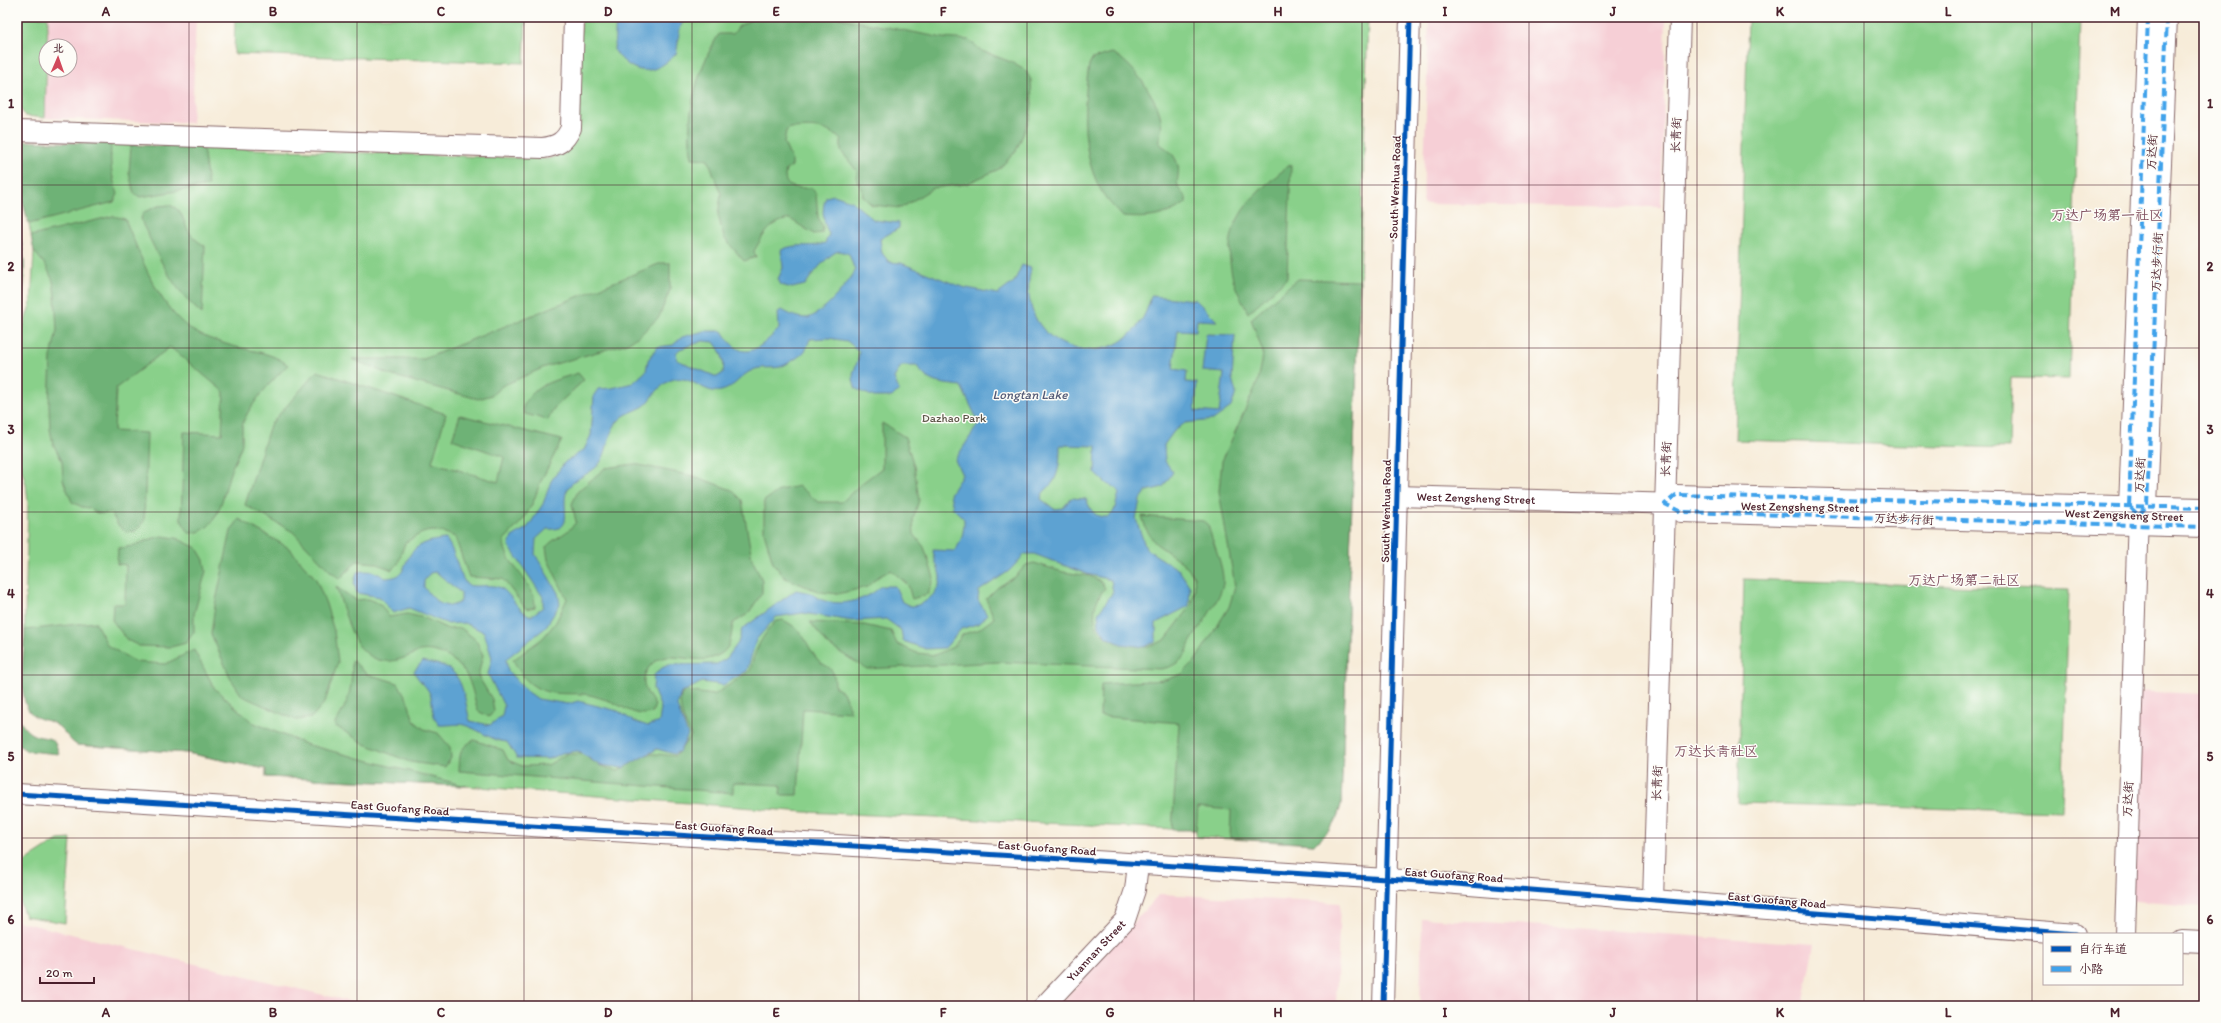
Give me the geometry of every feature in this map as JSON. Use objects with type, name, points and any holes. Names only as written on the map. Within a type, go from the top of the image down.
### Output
[{"type":"street","points":[[17,131],[543,148],[555,146],[566,137],[570,128],[574,17]]},
{"type":"street","name":"South Wenhua Road","points":[[1383,1006],[1388,880],[1396,496],[1410,17]]},
{"type":"street","name":"长青街","points":[[1653,900],[1680,17]]},
{"type":"street","name":"万达步行街","points":[[2138,513],[2148,17]]},
{"type":"street","name":"万达街","points":[[2124,933],[2157,17]]},
{"type":"street","name":"万达步行街","points":[[2138,513],[2167,17]]},
{"type":"street","name":"West Zengsheng Street","points":[[1396,496],[1665,504],[2138,513],[2204,518]]},
{"type":"street","points":[[2138,513],[2204,508]]},
{"type":"street","points":[[2138,513],[2204,527]]},
{"type":"street","name":"East Guofang Road","points":[[17,794],[1419,881],[2063,933]]},
{"type":"street","name":"Yuannan Street","points":[[1044,1006],[1125,920],[1135,890],[1138,864]]},
{"type":"street","points":[[2183,941],[2204,942]]},
{"type":"shaded area","points":[[48,17],[196,17],[192,123],[45,118],[46,78],[78,78],[78,38],[47,38]]},
{"type":"shaded area","points":[[1429,17],[1666,17],[1661,207],[1423,204]]},
{"type":"shaded area","points":[[2131,691],[2204,694],[2204,907],[2125,900]]},
{"type":"shaded area","points":[[1159,894],[1340,903],[1336,1006],[1058,1006]]},
{"type":"shaded area","points":[[1422,918],[1815,944],[1803,1006],[1420,1006]]},
{"type":"shaded area","points":[[17,921],[369,1006],[17,1006]]},
{"type":"green space","points":[[23,17],[48,17],[47,38],[38,38],[38,78],[46,78],[45,118],[25,116],[17,103],[17,46],[22,31]]},
{"type":"green space","points":[[235,17],[526,17],[524,63],[234,54]]},
{"type":"green space","name":"Dazhao Park","points":[[582,17],[1368,17],[1341,805],[1334,823],[1324,836],[1314,844],[1196,837],[1196,830],[805,812],[466,786],[266,777],[266,769],[187,753],[77,745],[72,742],[64,731],[55,724],[33,714],[29,709],[23,691],[28,503],[26,484],[17,455],[17,346],[31,302],[34,251],[29,224],[17,182],[18,141],[548,159],[561,154],[570,146]]},
{"type":"green space","points":[[756,17],[835,17],[943,38],[969,40],[982,51],[1011,62],[1026,71],[1031,80],[1032,104],[1030,118],[1016,151],[999,169],[966,184],[933,188],[901,208],[872,205],[863,197],[862,188],[857,182],[857,171],[841,151],[841,140],[835,135],[823,129],[817,128],[790,128],[786,131],[784,143],[792,161],[792,166],[786,170],[786,181],[788,184],[796,188],[812,188],[816,194],[818,217],[823,227],[822,233],[814,234],[790,219],[777,223],[768,230],[754,251],[756,257],[744,261],[724,238],[718,215],[721,194],[708,159],[692,158],[690,126],[694,94],[704,62],[719,34],[733,34],[739,26]]},
{"type":"green space","points":[[1748,17],[2080,17],[2069,379],[2011,378],[2009,448],[1735,440]]},
{"type":"green space","points":[[1112,53],[1119,57],[1135,72],[1155,101],[1162,125],[1160,144],[1173,155],[1178,166],[1179,170],[1177,183],[1181,192],[1186,197],[1186,203],[1163,214],[1140,218],[1123,217],[1103,194],[1090,164],[1085,131],[1085,98],[1089,65],[1092,59]]},
{"type":"green space","points":[[18,141],[111,144],[112,169],[118,194],[114,202],[29,224],[17,182]]},
{"type":"green space","points":[[131,145],[203,147],[208,186],[140,197],[134,193],[129,173]]},
{"type":"green space","points":[[1291,164],[1287,278],[1248,313],[1234,283],[1230,259],[1231,241],[1235,226],[1251,199]]},
{"type":"green space","points":[[169,205],[179,211],[191,234],[197,241],[205,246],[202,314],[191,304],[174,283],[161,262],[143,225],[141,218],[144,212],[158,206]]},
{"type":"green space","points":[[113,216],[125,219],[158,292],[177,318],[193,331],[202,336],[266,354],[281,360],[288,365],[264,391],[248,412],[243,423],[241,447],[230,473],[218,511],[207,527],[199,532],[189,533],[181,520],[184,432],[222,434],[224,392],[170,347],[116,388],[114,431],[147,433],[144,521],[136,531],[126,532],[118,525],[111,513],[97,513],[90,508],[82,507],[72,502],[63,480],[62,461],[53,444],[50,429],[49,406],[51,357],[57,330],[55,296],[53,281],[46,266],[34,251],[31,236]]},
{"type":"green space","points":[[17,226],[23,249],[24,284],[17,319]]},
{"type":"green space","points":[[661,263],[670,263],[670,290],[659,317],[639,336],[625,344],[545,367],[502,386],[492,395],[478,399],[390,375],[352,359],[424,359]]},
{"type":"green space","points":[[1297,279],[1360,281],[1341,805],[1331,828],[1314,844],[1230,838],[1231,810],[1198,807],[1196,830],[1172,830],[1179,723],[1100,716],[1101,684],[1165,680],[1182,674],[1195,661],[1229,607],[1235,587],[1219,491],[1222,461],[1258,381],[1262,362],[1263,352],[1251,319]]},
{"type":"green space","points":[[317,371],[446,414],[432,462],[498,482],[504,457],[452,439],[460,415],[562,440],[540,483],[533,503],[523,520],[504,540],[505,549],[509,558],[531,589],[535,607],[526,609],[503,579],[469,577],[455,537],[447,534],[429,531],[418,535],[405,543],[398,564],[392,570],[375,563],[357,561],[340,579],[331,572],[293,532],[245,505],[270,425]]},
{"type":"green space","points":[[578,373],[584,380],[554,408],[548,420],[525,414],[523,407],[533,393],[539,388],[553,381]]},
{"type":"green space","points":[[882,423],[905,437],[914,466],[919,500],[913,519],[914,534],[924,547],[934,578],[928,594],[912,599],[908,585],[891,570],[878,577],[867,587],[838,594],[820,592],[785,578],[773,563],[764,532],[764,501],[780,490],[799,486],[818,502],[842,502],[862,483],[882,468]]},
{"type":"green space","points":[[634,464],[694,476],[732,490],[742,500],[752,559],[762,580],[762,593],[748,614],[733,623],[728,647],[722,653],[712,658],[702,659],[671,657],[662,658],[653,663],[646,672],[644,677],[644,685],[655,705],[652,713],[645,714],[632,712],[609,701],[590,695],[551,693],[539,689],[530,684],[513,660],[543,638],[556,622],[567,599],[548,560],[546,547],[569,530],[576,522],[572,504],[578,491],[605,468]]},
{"type":"green space","points":[[1142,516],[1203,521],[1208,525],[1222,570],[1223,584],[1214,606],[1190,643],[1184,657],[1176,664],[1167,668],[1160,669],[999,662],[867,669],[828,645],[810,622],[864,625],[891,631],[897,644],[917,653],[935,655],[953,647],[963,634],[978,630],[994,618],[986,599],[998,587],[1015,577],[1026,565],[1034,563],[1063,572],[1090,576],[1100,581],[1105,588],[1095,607],[1096,628],[1109,639],[1148,647],[1165,640],[1191,606],[1195,589],[1194,576],[1183,563],[1155,543],[1146,529]]},
{"type":"green space","points":[[239,519],[289,548],[316,579],[326,604],[334,631],[338,662],[325,702],[311,718],[296,720],[242,696],[231,679],[211,634],[215,605],[231,531]]},
{"type":"green space","points":[[162,536],[176,538],[197,548],[204,560],[206,571],[194,614],[194,632],[186,643],[171,647],[139,646],[127,640],[112,620],[113,604],[125,604],[126,565],[117,564],[118,548],[129,547]]},
{"type":"green space","points":[[1744,579],[2069,590],[2062,812],[1738,803]]},
{"type":"green space","points":[[336,587],[356,600],[368,599],[380,604],[389,617],[407,614],[425,618],[448,629],[461,628],[476,640],[483,655],[478,676],[492,699],[494,711],[489,717],[478,711],[467,677],[457,663],[446,656],[433,651],[420,651],[402,659],[389,661],[383,661],[371,657],[356,642]]},
{"type":"green space","points":[[783,620],[797,629],[815,656],[820,662],[831,670],[834,677],[835,687],[843,692],[851,712],[803,709],[798,795],[780,795],[781,785],[733,783],[733,793],[459,771],[462,749],[474,740],[503,750],[508,760],[522,766],[548,765],[566,754],[585,754],[601,766],[618,771],[644,755],[656,754],[675,756],[691,736],[681,711],[681,695],[686,691],[714,695],[750,671],[756,651],[762,639],[776,621]]},
{"type":"green space","points":[[95,622],[108,646],[136,662],[165,664],[194,650],[215,689],[252,722],[305,744],[466,786],[266,777],[266,769],[187,753],[77,745],[55,724],[32,715],[26,705],[22,685],[25,630]]},
{"type":"green space","points":[[352,660],[367,674],[398,683],[407,699],[414,721],[424,729],[438,733],[450,747],[451,758],[445,767],[410,762],[365,744],[334,725],[344,709],[351,687]]},
{"type":"green space","points":[[17,715],[28,731],[34,735],[53,741],[59,754],[27,751],[17,744]]},
{"type":"green space","points":[[71,839],[65,923],[25,916],[17,894],[17,869],[30,858],[58,840]]},
{"type":"water","points":[[616,17],[687,17],[681,25],[676,54],[659,67],[651,70],[644,70],[636,69],[628,65],[614,50]]},
{"type":"water","name":"Longtan Lake","points":[[834,195],[851,201],[874,220],[899,223],[899,228],[880,239],[882,253],[889,262],[901,263],[962,287],[998,294],[1014,282],[1022,265],[1031,268],[1029,298],[1038,322],[1054,339],[1076,348],[1099,349],[1121,341],[1139,324],[1151,296],[1196,300],[1217,321],[1197,320],[1196,331],[1178,330],[1173,369],[1187,371],[1186,382],[1197,383],[1195,411],[1219,413],[1224,373],[1202,371],[1206,334],[1235,335],[1232,378],[1236,393],[1231,407],[1213,420],[1185,423],[1174,431],[1164,445],[1165,461],[1173,472],[1163,487],[1147,491],[1140,500],[1136,519],[1146,549],[1179,570],[1190,587],[1189,606],[1156,623],[1156,641],[1145,647],[1121,644],[1106,637],[1099,626],[1098,614],[1113,592],[1111,580],[1087,574],[1034,554],[1025,554],[1009,571],[979,591],[978,600],[987,615],[980,623],[961,629],[945,648],[926,649],[903,641],[901,630],[886,619],[852,621],[803,613],[776,617],[756,640],[747,671],[723,685],[702,682],[681,693],[677,706],[688,735],[680,751],[674,754],[657,749],[623,768],[599,765],[578,751],[562,753],[549,759],[517,758],[507,742],[490,737],[464,725],[439,725],[434,716],[431,696],[414,671],[423,661],[444,666],[456,675],[463,690],[470,721],[490,725],[502,716],[504,706],[488,674],[492,658],[484,632],[464,623],[448,624],[409,608],[393,613],[380,597],[357,593],[354,583],[357,572],[372,572],[385,578],[396,576],[402,572],[413,551],[421,545],[431,541],[446,539],[467,585],[496,586],[504,590],[523,611],[531,616],[543,607],[543,597],[509,546],[512,537],[528,527],[543,504],[551,481],[565,462],[584,450],[591,435],[594,395],[598,389],[612,388],[633,383],[646,371],[648,360],[657,347],[673,345],[682,337],[704,331],[722,331],[736,348],[743,351],[750,351],[764,343],[779,329],[778,312],[782,310],[796,317],[806,318],[812,316],[826,306],[847,283],[855,271],[849,254],[840,251],[832,254],[819,267],[805,285],[792,288],[781,285],[778,279],[783,268],[781,250],[792,246],[814,246],[825,243],[829,234],[823,216],[826,197]],"holes":[[[828,338],[847,341],[859,351],[859,356],[853,373],[854,383],[856,389],[874,397],[892,397],[899,390],[894,378],[901,366],[917,366],[921,372],[931,380],[961,386],[979,423],[955,460],[962,475],[950,494],[953,508],[964,519],[963,532],[955,551],[933,550],[934,558],[939,571],[940,582],[931,597],[927,601],[911,606],[902,602],[895,586],[881,586],[876,591],[862,598],[854,601],[838,603],[822,600],[812,594],[796,590],[742,629],[738,643],[727,658],[717,664],[668,665],[654,675],[653,689],[661,708],[659,722],[648,726],[633,721],[618,711],[578,701],[568,704],[538,699],[524,689],[508,671],[506,659],[545,628],[560,604],[558,593],[535,554],[536,539],[547,529],[557,529],[562,526],[565,521],[565,501],[569,487],[576,480],[593,470],[600,463],[610,435],[620,419],[625,415],[641,408],[669,381],[685,379],[706,389],[721,391],[730,387],[748,372],[759,368],[780,367],[789,363],[804,352],[810,339]],[[703,341],[714,342],[722,357],[724,364],[723,373],[717,377],[677,360],[676,353],[680,349]],[[1060,445],[1096,446],[1095,473],[1107,484],[1116,488],[1119,493],[1114,511],[1109,517],[1096,515],[1086,499],[1071,498],[1063,508],[1054,509],[1041,499],[1044,492],[1055,478],[1059,464]],[[436,572],[461,593],[461,601],[450,606],[436,600],[424,587],[424,581],[430,573]]]},
{"type":"marked path","points":[[2148,17],[2129,506],[2138,515],[2147,506],[2167,17]]},
{"type":"marked path","points":[[2204,508],[1676,495],[1665,504],[1681,512],[2204,527]]},
{"type":"cycle path","points":[[1383,1006],[1410,17]]},
{"type":"cycle path","points":[[17,794],[1419,881],[2063,933]]},
{"type":"district","name":"万达广场第一社区","points":[[2107,215]]},
{"type":"district","name":"万达广场第二社区","points":[[1964,580]]},
{"type":"district","name":"万达长青社区","points":[[1716,751]]}]
